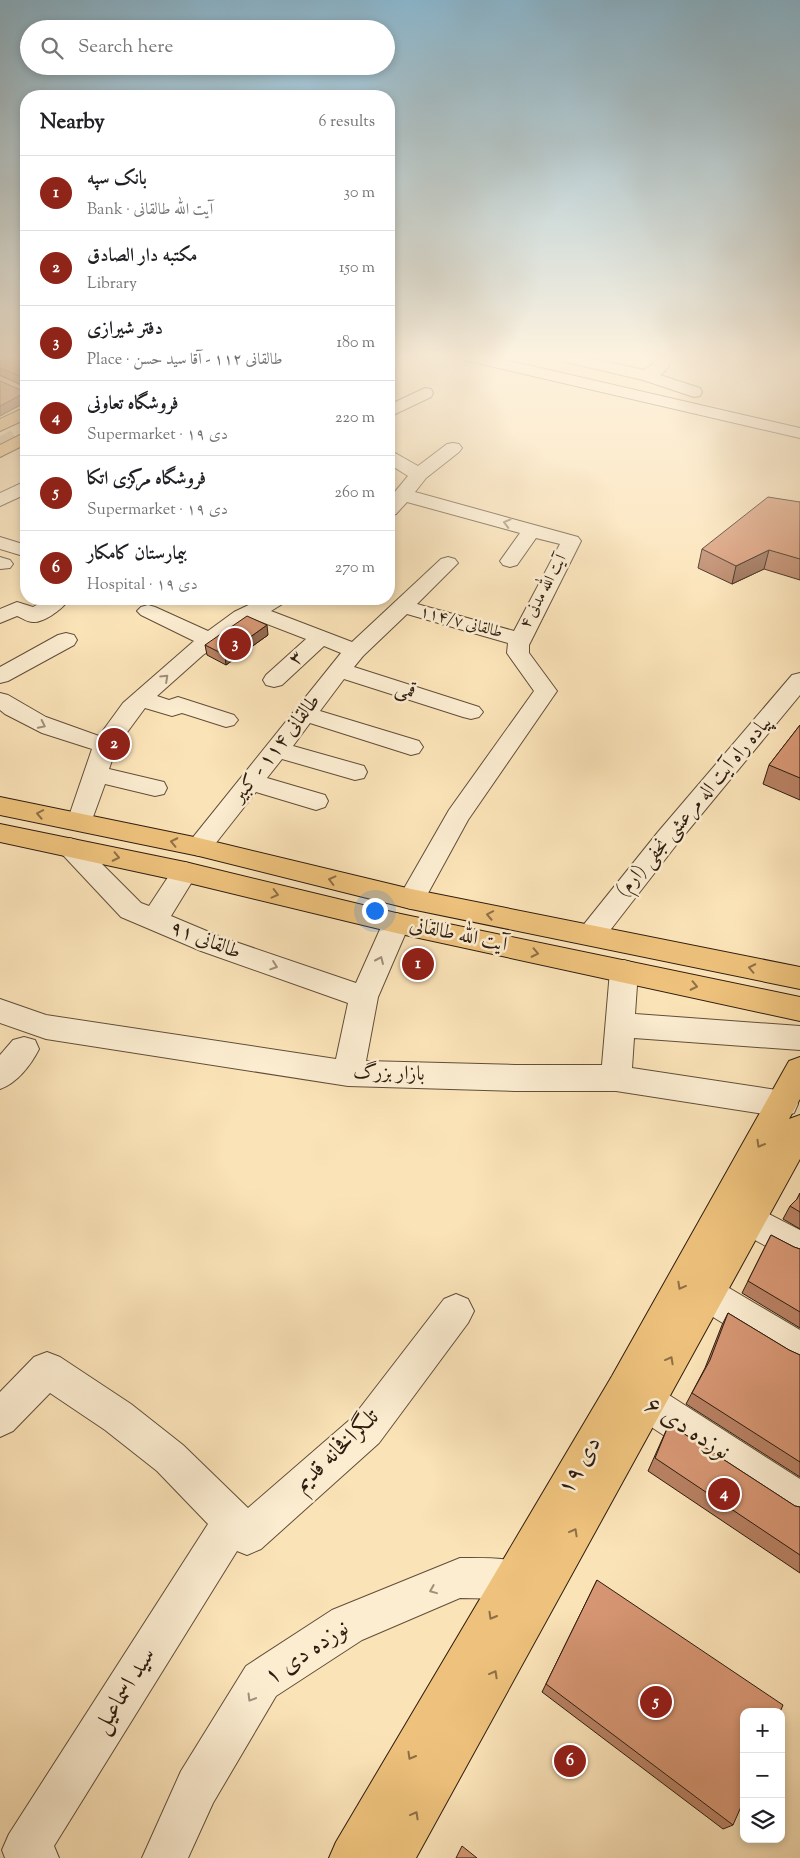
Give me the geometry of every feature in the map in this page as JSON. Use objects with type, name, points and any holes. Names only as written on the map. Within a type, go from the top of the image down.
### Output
[{"type":"main road","points":[[0,452],[19,442]]},
{"type":"main road","name":"آیت الله طالقانی","points":[[0,806],[185,872],[396,923],[799,1009]]},
{"type":"main road","name":"آیت الله طالقانی","points":[[0,833],[75,834],[199,847],[411,899],[800,978]]},
{"type":"main road","name":"۱۹ دی","points":[[352,1858],[528,1583],[636,1396],[791,1117],[800,1070]]},
{"type":"main road","name":"۱۹ دی","points":[[636,1396],[707,1294],[737,1213]]},
{"type":"main road","name":"۱۹ دی","points":[[391,1858],[528,1583]]},
{"type":"street","points":[[395,504],[419,474],[453,448]]},
{"type":"street","points":[[395,460],[419,474]]},
{"type":"street","points":[[403,495],[532,530],[510,561]]},
{"type":"street","name":"۴ آیت الله مدنی","points":[[519,642],[571,540],[532,530]]},
{"type":"street","points":[[0,543],[20,549]]},
{"type":"street","name":"طالقانی ۱۱۴ - کبیر","points":[[199,847],[355,651],[448,563]]},
{"type":"street","points":[[0,617],[17,608],[34,616],[51,605]]},
{"type":"street","points":[[75,834],[105,745],[131,708],[195,650],[252,611],[264,605]]},
{"type":"street","name":"طالقانی ۱۱۴/۷","points":[[402,606],[519,642]]},
{"type":"street","points":[[148,611],[210,640]]},
{"type":"street","points":[[252,611],[355,651]]},
{"type":"street","name":"۳","points":[[274,680],[320,638]]},
{"type":"street","points":[[0,676],[66,640]]},
{"type":"street","points":[[411,899],[458,816],[546,691],[518,653],[519,642]]},
{"type":"street","name":"قمی","points":[[340,670],[472,712]]},
{"type":"street","name":"پیاده راه آیت اله مرعشی نجفی (ارم)","points":[[591,935],[632,881],[800,680]]},
{"type":"street","points":[[142,699],[172,709],[178,704],[226,720]]},
{"type":"street","points":[[0,700],[23,716],[50,729],[105,745]]},
{"type":"street","points":[[305,714],[411,747]]},
{"type":"street","points":[[278,749],[355,772]]},
{"type":"street","points":[[96,774],[154,788]]},
{"type":"street","points":[[251,782],[316,802]]},
{"type":"street","name":"طالقانی ۹۱","points":[[75,834],[131,910],[210,944],[364,997]]},
{"type":"street","points":[[154,920],[185,872]]},
{"type":"street","points":[[348,1072],[364,997],[396,923]]},
{"type":"street","points":[[616,1078],[624,972]]},
{"type":"street","name":"بازار بزرگ","points":[[0,1011],[46,1027],[348,1072],[515,1078],[616,1078],[791,1117]]},
{"type":"street","points":[[620,1025],[800,1038]]},
{"type":"street","points":[[0,1076],[24,1049]]},
{"type":"street","points":[[737,1213],[800,1247]]},
{"type":"street","points":[[707,1294],[796,1348]]},
{"type":"street","name":"تلگرافخانه قدیم","points":[[240,1529],[366,1430],[456,1311]]},
{"type":"street","points":[[0,1418],[48,1370],[118,1416],[170,1458],[240,1529]]},
{"type":"street","name":"نوزده دی ۶","points":[[636,1396],[800,1502]]},
{"type":"street","name":"سید اسماعیل","points":[[36,1858],[25,1850],[240,1529]]},
{"type":"street","name":"نوزده دی ۱","points":[[165,1858],[197,1787],[261,1681],[347,1625],[460,1578],[528,1583]]},
{"type":"building","points":[[768,497],[800,502],[800,559],[769,550],[736,566],[702,549]]},
{"type":"building","points":[[247,616],[267,625],[225,655],[205,645]]},
{"type":"building","points":[[800,725],[800,778],[769,765]]},
{"type":"building","points":[[800,1193],[800,1212],[790,1206]]},
{"type":"building","points":[[771,1235],[800,1249],[800,1312],[748,1281]]},
{"type":"building","points":[[728,1313],[800,1355],[800,1462],[692,1393],[710,1360]]},
{"type":"building","points":[[669,1424],[795,1506],[800,1507],[800,1555],[655,1458]]},
{"type":"building","points":[[597,1580],[783,1705],[782,1708],[740,1708],[740,1809],[733,1825],[546,1684]]},
{"type":"building","points":[[462,1846],[477,1858],[456,1858]]},
{"type":"tunnel","points":[[0,447],[9,442]]},
{"type":"place","name":"دفتر شیرازی","points":[[235,644]]},
{"type":"place","name":"مکتبه دار الصادق","points":[[114,744]]},
{"type":"place","name":"بانک سپه","points":[[418,964]]},
{"type":"place","name":"فروشگاه تعاونی","points":[[724,1494]]},
{"type":"place","name":"فروشگاه مرکزی اتکا","points":[[656,1702]]},
{"type":"place","name":"بیمارستان کامکار","points":[[570,1761]]}]
